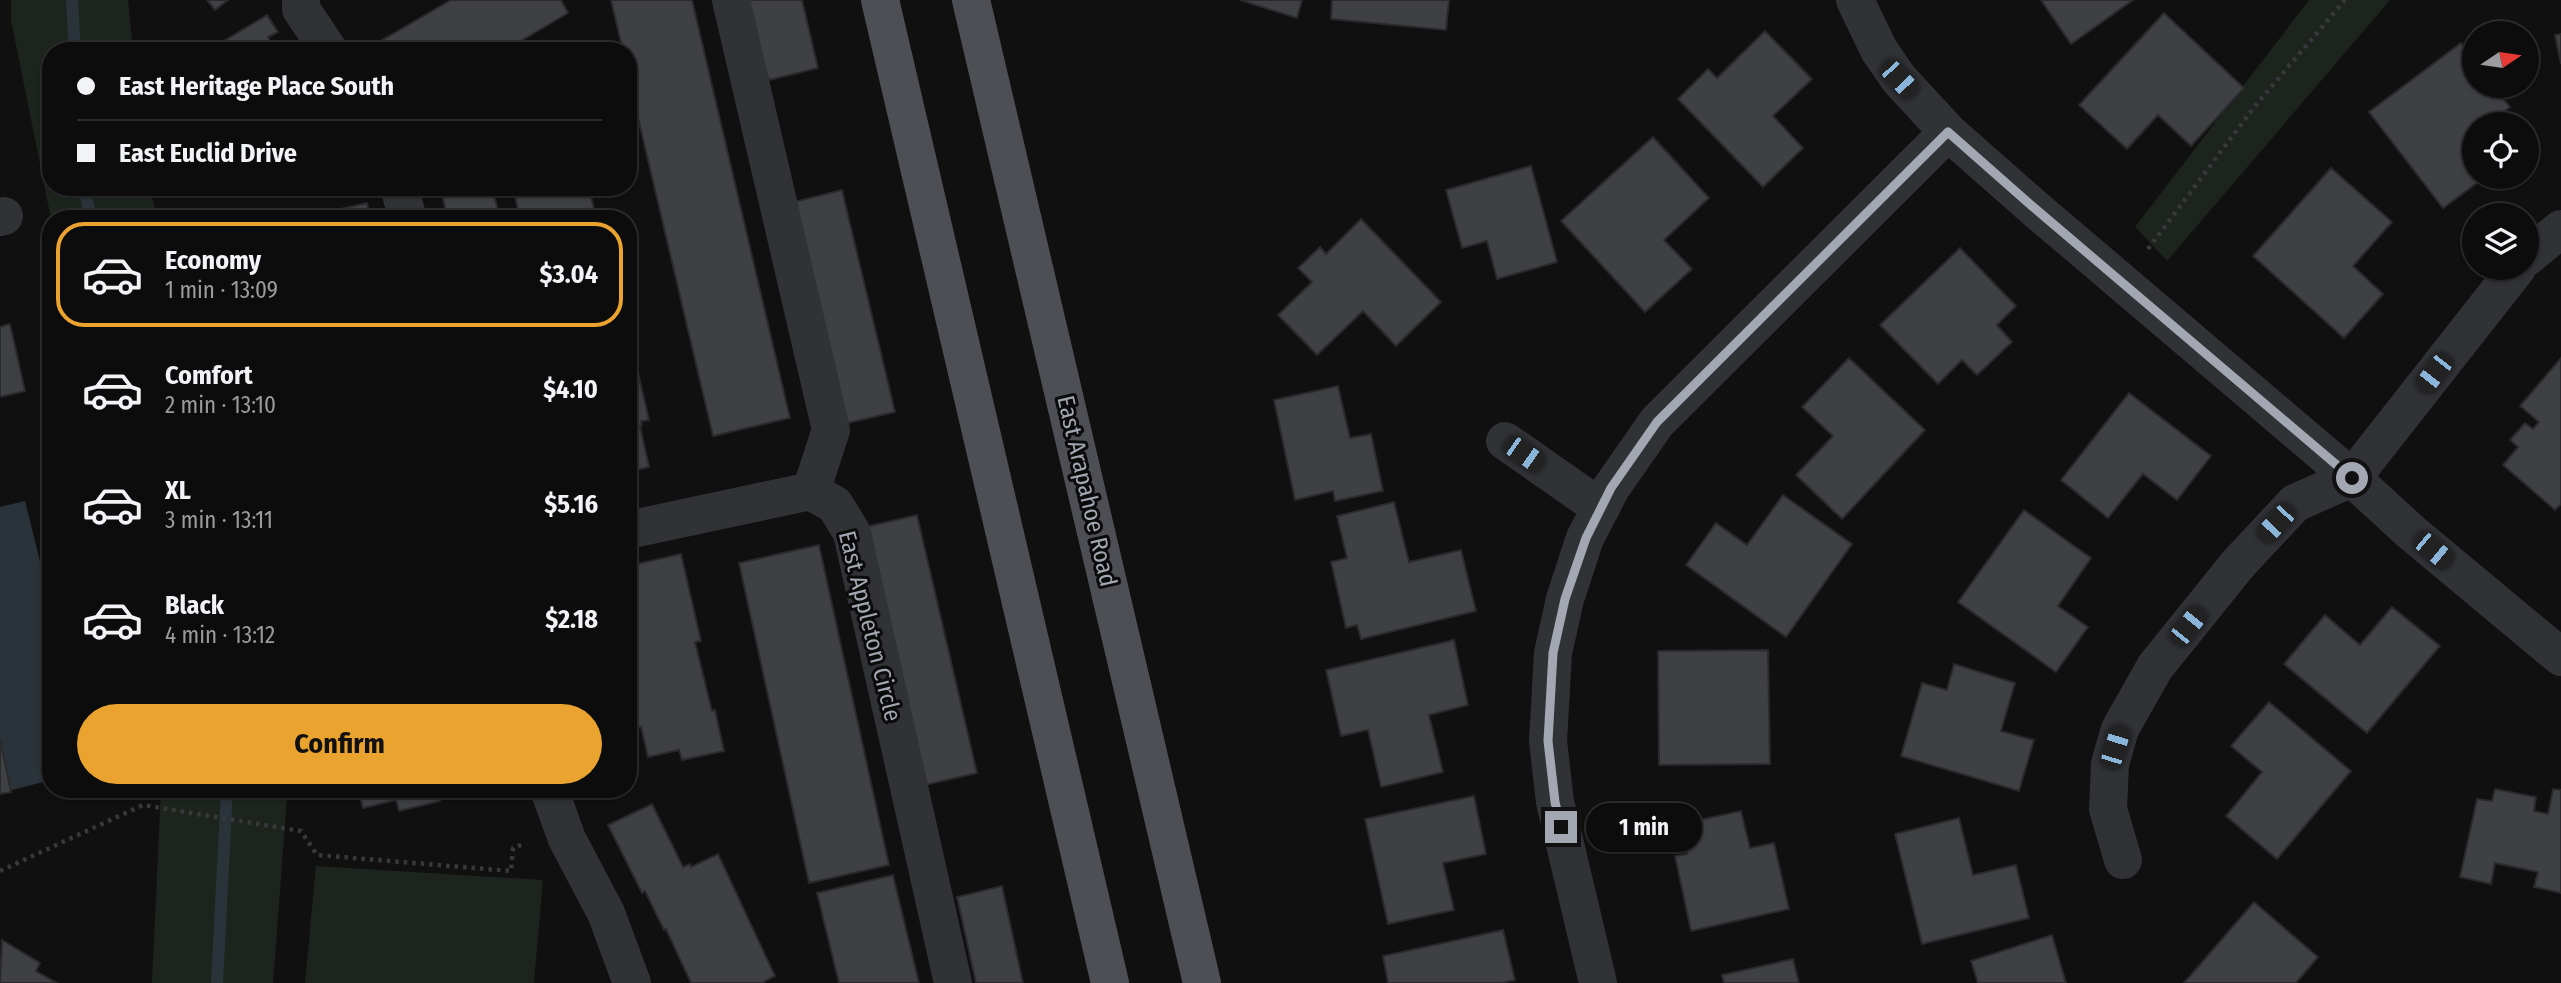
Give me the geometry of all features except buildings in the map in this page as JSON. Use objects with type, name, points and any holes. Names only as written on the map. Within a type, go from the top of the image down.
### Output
[{"type":"main road","points":[[880,0],[1110,983]]},
{"type":"main road","name":"East Arapahoe Road","points":[[971,0],[1202,983]]},
{"type":"street","points":[[301,0],[301,9],[323,42]]},
{"type":"street","points":[[637,528],[811,491],[831,430],[731,0]]},
{"type":"street","points":[[1855,0],[1879,50],[1899,79],[1948,132],[2352,478],[2411,532],[2561,657]]},
{"type":"street","points":[[1598,983],[1555,802],[1548,741],[1553,653],[1565,599],[1581,550],[1611,488],[1657,422],[1948,132]]},
{"type":"street","points":[[2539,247],[2561,229]]},
{"type":"street","points":[[2123,860],[2108,809],[2110,764],[2120,729],[2155,667],[2238,564],[2295,503],[2352,478],[2507,280]]},
{"type":"street","points":[[1505,441],[1601,508]]},
{"type":"street","name":"East Appleton Circle","points":[[811,491],[835,505],[852,533],[953,983]]},
{"type":"street","points":[[553,798],[563,829],[606,913],[632,983]]},
{"type":"path","points":[[2122,283],[2255,106],[2345,0]]},
{"type":"path","points":[[0,871],[143,805],[301,831],[317,855],[510,871],[513,848],[563,829]]},
{"type":"shaded area","points":[[11,0],[128,0],[132,42],[42,42],[42,174],[11,20]]},
{"type":"shaded area","points":[[2309,0],[2390,0],[2167,261],[2135,227]]},
{"type":"shaded area","points":[[46,196],[152,196],[155,210],[49,210]]},
{"type":"shaded area","points":[[25,501],[42,570],[42,782],[0,793],[0,507]]},
{"type":"shaded area","points":[[161,798],[287,798],[273,983],[152,983]]},
{"type":"shaded area","points":[[316,866],[543,880],[534,983],[305,983]]},
{"type":"waterway","points":[[72,0],[74,42]]},
{"type":"waterway","points":[[86,196],[89,210]]},
{"type":"waterway","points":[[217,983],[227,798]]},
{"type":"route","points":[[1561,827],[1555,802],[1548,741],[1553,653],[1565,599],[1586,538],[1611,488],[1657,422],[1948,132],[2352,478]]}]
